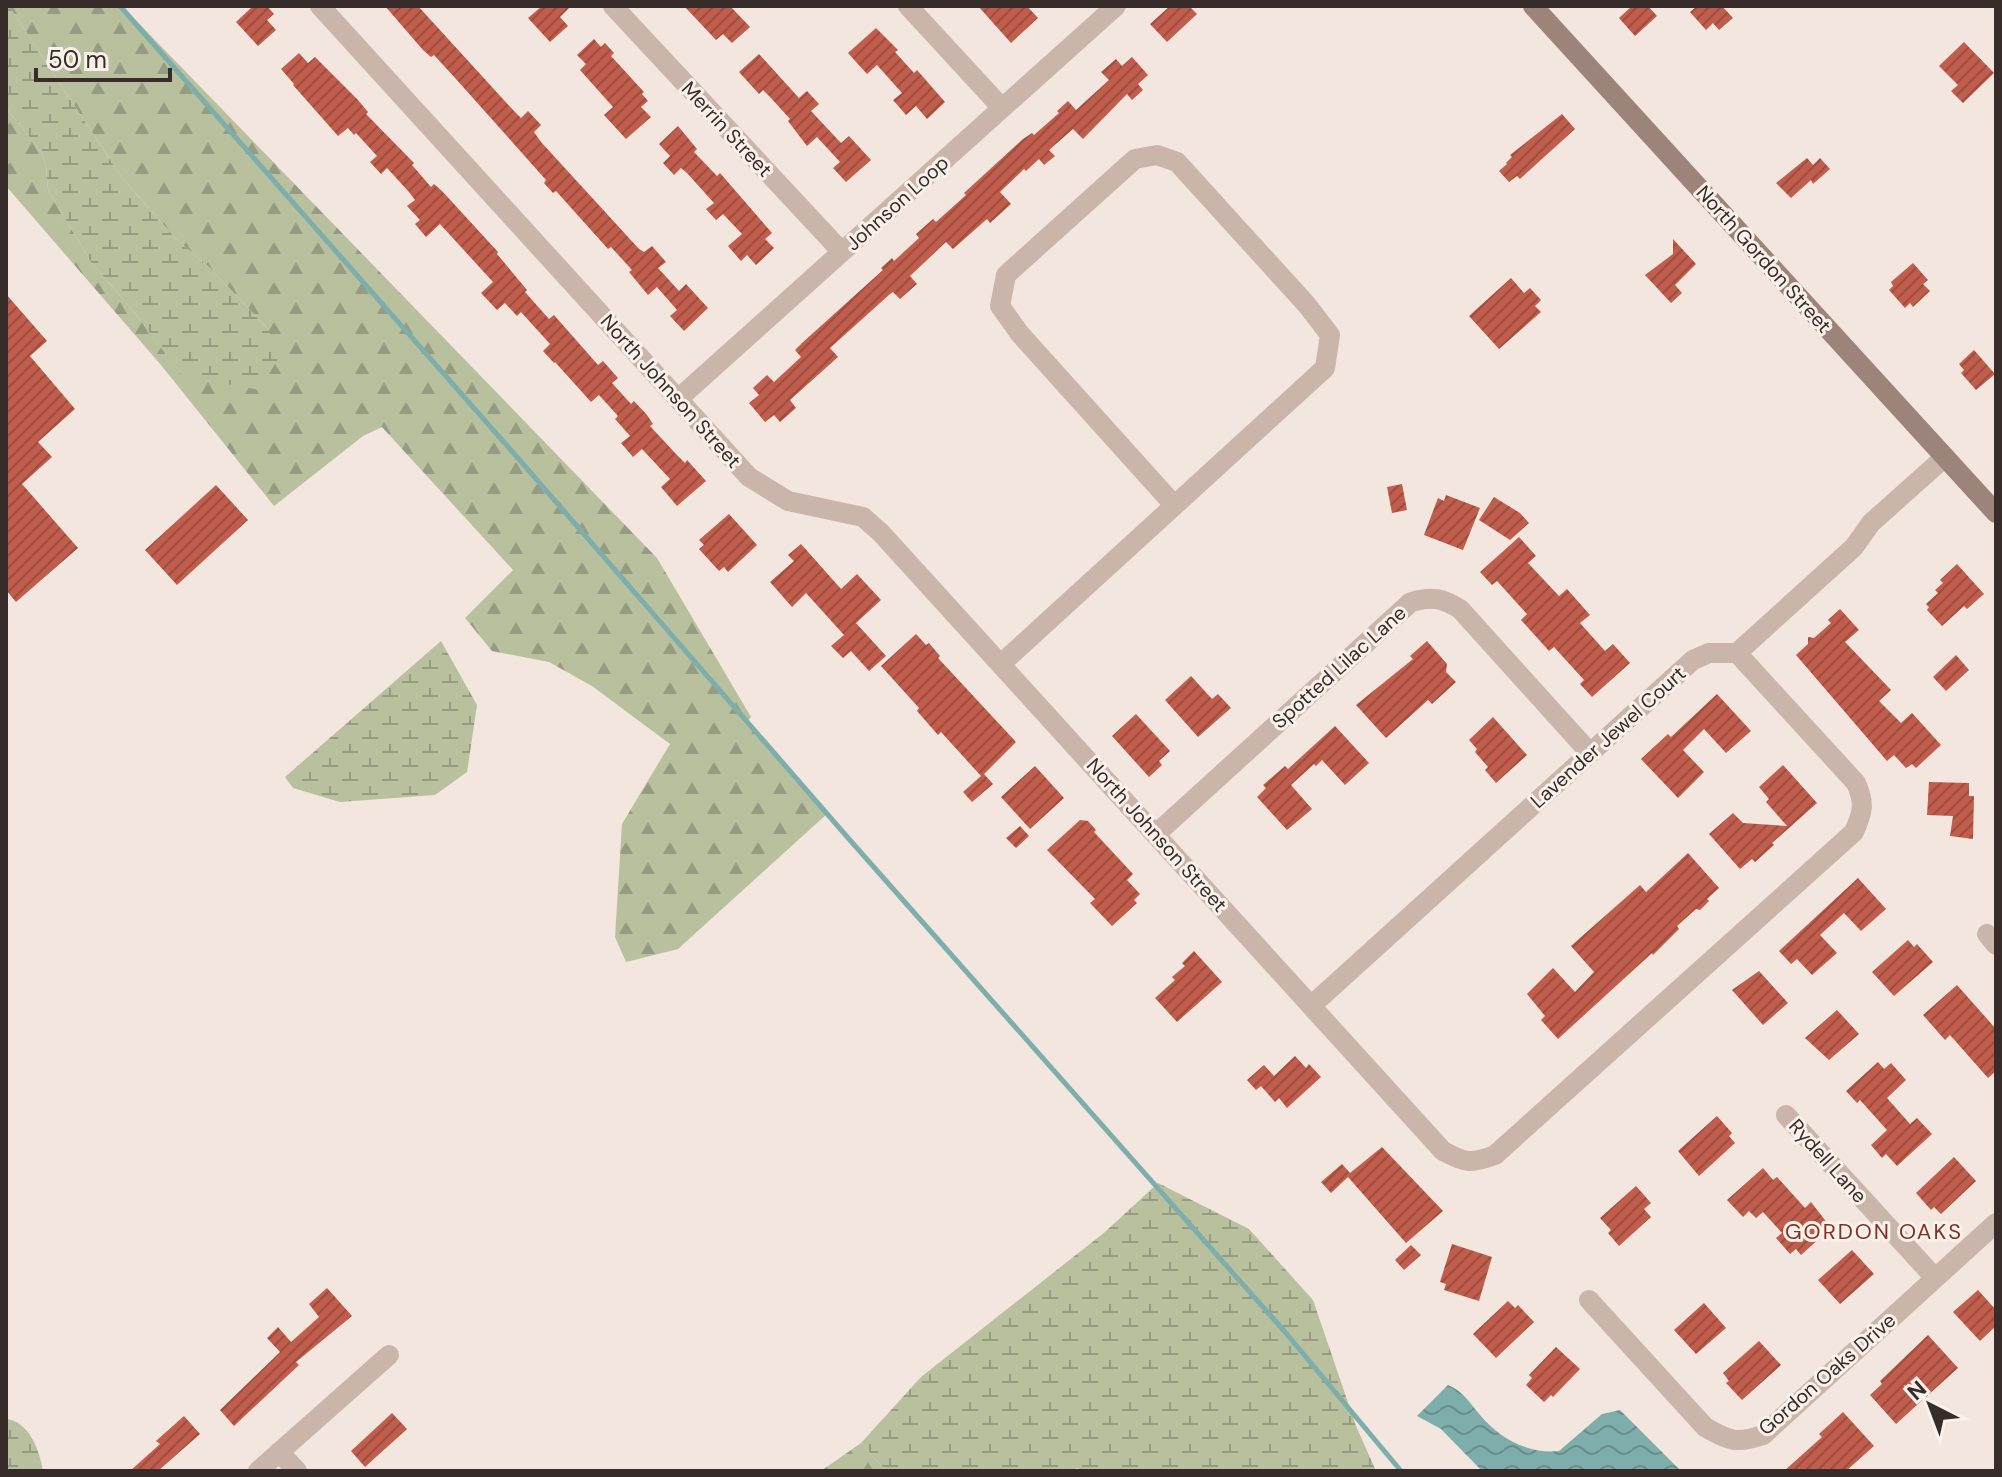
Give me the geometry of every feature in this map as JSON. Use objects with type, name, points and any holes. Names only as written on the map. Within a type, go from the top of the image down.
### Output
[{"type":"street","name":"North Johnson Street","points":[[320,6],[749,477],[788,501],[863,517],[881,533],[1443,1151],[1459,1160],[1476,1163],[1495,1155],[1854,832],[1864,801],[1856,783],[1737,653]]},
{"type":"street","name":"Merrin Street","points":[[613,6],[842,252]]},
{"type":"street","points":[[908,6],[1002,108]]},
{"type":"street","name":"Johnson Loop","points":[[678,399],[1116,6]]},
{"type":"street","name":"North Gordon Street","points":[[1533,6],[1996,513]]},
{"type":"street","points":[[1001,664],[1325,368],[1330,335],[1307,305],[1177,162],[1157,155],[1135,159],[1006,275],[1000,306],[1020,334],[1174,505]]},
{"type":"street","points":[[1737,653],[1854,547],[1871,523],[1945,457]]},
{"type":"street","name":"Spotted Lilac Lane","points":[[1156,834],[1411,602],[1427,597],[1442,598],[1460,609],[1590,753]]},
{"type":"street","name":"Lavender Jewel Court","points":[[1312,1005],[1693,660],[1709,653],[1737,653]]},
{"type":"street","name":"Rydell Lane","points":[[1786,1115],[1935,1278]]},
{"type":"street","name":"Gordon Oaks Drive","points":[[1589,1300],[1705,1427],[1728,1441],[1748,1440],[1763,1435],[1996,1223]]},
{"type":"street","points":[[258,1471],[389,1355]]},
{"type":"street","points":[[279,1452],[297,1471]]},
{"type":"green space","points":[[6,6],[9,6],[122,178],[176,239],[210,268],[268,329],[279,357],[260,390],[182,376],[135,313],[91,262],[48,190],[46,165],[40,150],[6,108]]},
{"type":"green space","points":[[9,6],[122,6],[657,558],[751,717],[747,722],[828,813],[678,949],[626,962],[615,937],[622,824],[670,744],[592,686],[549,662],[492,651],[465,618],[513,570],[382,427],[363,436],[274,506],[161,365],[6,186],[6,108],[40,150],[46,165],[48,190],[91,262],[182,375],[268,329],[210,268],[176,239],[122,178]]},
{"type":"green space","points":[[441,641],[477,705],[467,772],[435,795],[340,802],[293,788],[285,777]]},
{"type":"green space","points":[[1158,1183],[1249,1229],[1313,1300],[1356,1426],[1376,1471],[1081,1471],[1078,1468],[1069,1471],[886,1471],[861,1443],[921,1377],[1105,1232]]},
{"type":"green space","points":[[6,1419],[21,1425],[32,1438],[43,1471],[6,1471]]},
{"type":"green space","points":[[861,1443],[886,1471],[821,1471]]},
{"type":"water","points":[[1448,1385],[1462,1394],[1496,1431],[1515,1443],[1536,1450],[1559,1451],[1602,1414],[1620,1410],[1681,1471],[1482,1471],[1441,1429],[1417,1416]]},
{"type":"building","points":[[253,6],[267,6],[274,14],[267,20],[276,30],[258,46],[236,22]]},
{"type":"building","points":[[385,6],[418,6],[521,118],[528,111],[541,125],[534,132],[541,142],[639,249],[644,252],[652,246],[666,262],[658,268],[679,291],[686,284],[708,308],[684,331],[670,316],[677,310],[657,287],[648,295],[629,272],[632,270],[611,247],[608,249],[556,191],[553,193],[544,183],[546,180],[456,79],[434,55],[431,57],[423,50]]},
{"type":"building","points":[[542,6],[571,6],[560,17],[568,26],[550,42],[528,18]]},
{"type":"building","points":[[684,6],[730,6],[750,27],[732,43],[723,34],[716,40]]},
{"type":"building","points":[[978,6],[1027,6],[1038,18],[1011,43]]},
{"type":"building","points":[[1170,6],[1189,6],[1197,14],[1167,42],[1150,24]]},
{"type":"building","points":[[1632,6],[1648,6],[1657,16],[1635,36],[1619,18]]},
{"type":"building","points":[[1697,6],[1722,6],[1733,18],[1719,30],[1713,23],[1706,30],[1690,12]]},
{"type":"building","points":[[876,28],[898,50],[895,52],[914,73],[917,70],[945,102],[927,119],[916,106],[906,115],[893,100],[902,93],[877,65],[867,74],[848,53]]},
{"type":"building","points":[[594,39],[601,47],[605,43],[614,53],[611,56],[644,92],[642,94],[648,101],[641,107],[651,117],[626,139],[604,115],[613,107],[580,70],[586,64],[577,55]]},
{"type":"building","points":[[1964,42],[1994,73],[1963,103],[1951,91],[1958,85],[1939,66]]},
{"type":"building","points":[[299,53],[308,63],[315,57],[358,100],[368,112],[366,114],[414,163],[412,165],[431,187],[434,184],[442,191],[498,252],[527,290],[525,292],[549,319],[554,315],[598,365],[603,361],[618,378],[612,383],[631,404],[634,401],[653,424],[650,426],[706,481],[677,506],[661,487],[670,479],[642,449],[633,457],[621,443],[630,436],[615,419],[618,416],[599,395],[591,402],[554,363],[543,351],[550,344],[521,312],[517,316],[505,303],[497,310],[481,293],[493,282],[440,224],[426,237],[415,224],[420,220],[407,206],[415,200],[409,192],[387,168],[381,174],[370,162],[377,156],[356,133],[354,135],[348,128],[338,136],[293,85],[281,69]]},
{"type":"building","points":[[759,54],[799,98],[807,91],[819,104],[811,111],[841,143],[849,136],[871,160],[846,182],[833,168],[840,162],[817,137],[807,146],[788,121],[790,119],[771,98],[763,90],[759,94],[739,72]]},
{"type":"building","points":[[1132,57],[1148,75],[1138,84],[1143,90],[1132,100],[1127,94],[1083,139],[1073,129],[1049,150],[1055,156],[1044,165],[1039,159],[1026,171],[1024,169],[1000,192],[1011,204],[990,223],[987,219],[953,249],[946,242],[910,276],[917,284],[900,299],[893,292],[890,294],[830,348],[838,357],[790,400],[796,408],[780,422],[774,415],[765,422],[749,403],[759,395],[753,388],[767,375],[774,382],[801,357],[795,350],[802,343],[883,270],[881,268],[892,258],[894,261],[919,238],[916,234],[933,219],[936,222],[1023,139],[1032,133],[1034,135],[1068,101],[1076,110],[1109,80],[1101,72],[1116,59],[1122,66]]},
{"type":"building","points":[[1562,114],[1575,129],[1520,179],[1517,176],[1509,182],[1499,171],[1512,157],[1510,155]]},
{"type":"building","points":[[678,126],[697,149],[694,152],[717,176],[720,173],[772,233],[765,239],[774,248],[756,265],[747,255],[741,261],[728,246],[742,234],[723,214],[716,220],[706,209],[714,203],[687,173],[681,168],[674,175],[663,163],[670,156],[659,144]]},
{"type":"building","points":[[1807,158],[1813,165],[1820,158],[1830,169],[1813,184],[1811,180],[1791,198],[1776,183]]},
{"type":"building","points":[[1673,239],[1696,264],[1675,285],[1682,293],[1671,303],[1645,275],[1673,254]]},
{"type":"building","points":[[1913,263],[1928,280],[1923,284],[1930,291],[1913,307],[1910,303],[1905,308],[1889,290],[1893,286],[1891,282]]},
{"type":"building","points":[[1511,278],[1524,293],[1530,288],[1541,300],[1535,306],[1541,312],[1499,349],[1469,316]]},
{"type":"building","points":[[6,294],[47,341],[30,356],[75,409],[38,442],[52,457],[22,484],[78,548],[16,602],[6,590]]},
{"type":"building","points":[[1974,350],[1995,374],[1976,390],[1961,373],[1964,370],[1959,364]]},
{"type":"building","points":[[1402,484],[1407,510],[1392,513],[1387,487]]},
{"type":"building","points":[[216,485],[248,520],[177,585],[145,550]]},
{"type":"building","points":[[1446,495],[1480,508],[1463,550],[1424,535],[1438,498],[1444,501]]},
{"type":"building","points":[[1494,497],[1520,513],[1529,523],[1510,540],[1479,520]]},
{"type":"building","points":[[729,514],[757,545],[728,572],[724,567],[719,571],[699,549],[704,545],[699,540]]},
{"type":"building","points":[[1519,537],[1536,556],[1528,563],[1559,596],[1567,589],[1590,615],[1580,623],[1605,651],[1613,644],[1630,663],[1592,697],[1580,684],[1584,680],[1554,647],[1549,651],[1521,620],[1527,614],[1497,581],[1492,585],[1480,572]]},
{"type":"building","points":[[801,544],[841,589],[857,574],[881,600],[856,623],[886,656],[869,671],[851,651],[843,658],[831,646],[844,635],[806,593],[792,607],[770,582],[794,561],[788,555]]},
{"type":"building","points":[[1957,564],[1984,594],[1967,609],[1964,606],[1942,626],[1927,610],[1929,607],[1926,604],[1938,593],[1935,590],[1943,583],[1940,580]]},
{"type":"building","points":[[1840,609],[1859,630],[1845,642],[1891,690],[1879,701],[1901,723],[1912,713],[1941,745],[1916,768],[1912,764],[1906,768],[1894,755],[1887,761],[1796,655],[1808,644],[1808,637],[1814,638],[1831,623],[1828,620]]},
{"type":"building","points":[[916,634],[926,645],[929,643],[940,656],[938,658],[1016,742],[984,774],[993,784],[972,802],[963,792],[981,776],[941,732],[938,735],[917,711],[919,708],[881,666]]},
{"type":"building","points":[[1427,641],[1447,664],[1446,672],[1456,682],[1432,704],[1428,700],[1386,738],[1356,705],[1413,659],[1410,656]]},
{"type":"building","points":[[1956,655],[1969,670],[1946,691],[1933,677]]},
{"type":"building","points":[[1191,676],[1212,699],[1218,694],[1231,708],[1198,737],[1165,700]]},
{"type":"building","points":[[1717,694],[1751,731],[1726,753],[1704,729],[1683,750],[1704,772],[1678,798],[1641,759],[1668,734],[1671,737]]},
{"type":"building","points":[[1136,714],[1170,751],[1159,761],[1162,765],[1149,777],[1112,736]]},
{"type":"building","points":[[1493,717],[1527,755],[1496,783],[1485,770],[1488,767],[1469,740]]},
{"type":"building","points":[[1335,726],[1369,763],[1345,785],[1322,760],[1316,766],[1314,764],[1291,785],[1312,809],[1287,830],[1257,797],[1266,788],[1263,785],[1285,766],[1288,769]]},
{"type":"building","points":[[1783,765],[1817,803],[1755,862],[1752,859],[1740,869],[1709,834],[1733,813],[1743,823],[1787,826],[1766,802],[1769,799],[1759,787]]},
{"type":"building","points":[[1035,766],[1064,798],[1030,829],[1001,797]]},
{"type":"building","points":[[1929,782],[1969,783],[1969,796],[1974,796],[1973,839],[1950,836],[1953,816],[1927,815]]},
{"type":"building","points":[[1080,820],[1088,821],[1096,830],[1094,832],[1133,874],[1127,880],[1140,894],[1134,900],[1137,903],[1112,926],[1090,903],[1095,899],[1047,850]]},
{"type":"building","points":[[1020,826],[1029,836],[1016,848],[1006,838]]},
{"type":"building","points":[[1688,853],[1719,888],[1700,910],[1696,909],[1677,926],[1679,929],[1653,955],[1558,1039],[1541,1020],[1545,1016],[1527,994],[1553,968],[1575,992],[1594,972],[1571,946],[1640,885],[1646,892]]},
{"type":"building","points":[[1858,878],[1886,909],[1861,931],[1844,913],[1820,935],[1837,953],[1812,975],[1797,959],[1791,964],[1779,951]]},
{"type":"building","points":[[1908,940],[1914,947],[1917,944],[1933,962],[1894,996],[1872,972]]},
{"type":"building","points":[[1194,951],[1222,982],[1177,1022],[1155,998],[1175,980],[1172,977],[1185,966],[1182,963]]},
{"type":"building","points":[[1759,971],[1788,1003],[1763,1025],[1732,990]]},
{"type":"building","points":[[1957,985],[1996,1029],[1996,1071],[1988,1078],[1950,1035],[1945,1040],[1923,1015]]},
{"type":"building","points":[[1837,1010],[1859,1034],[1829,1060],[1805,1038]]},
{"type":"building","points":[[1295,1056],[1306,1068],[1309,1064],[1321,1077],[1287,1108],[1279,1098],[1275,1102],[1261,1086],[1256,1090],[1247,1080],[1264,1065],[1274,1076]]},
{"type":"building","points":[[1878,1062],[1884,1069],[1891,1063],[1906,1080],[1887,1098],[1910,1124],[1917,1118],[1932,1134],[1897,1166],[1886,1154],[1882,1158],[1871,1145],[1887,1130],[1860,1100],[1857,1103],[1846,1091]]},
{"type":"building","points":[[1717,1116],[1732,1133],[1729,1136],[1735,1143],[1699,1176],[1678,1151]]},
{"type":"building","points":[[1382,1147],[1443,1211],[1406,1243],[1348,1177],[1331,1193],[1321,1182],[1342,1164],[1350,1173]]},
{"type":"building","points":[[1954,1157],[1976,1181],[1941,1214],[1934,1207],[1931,1210],[1916,1193]]},
{"type":"building","points":[[1763,1168],[1773,1180],[1777,1177],[1805,1208],[1811,1202],[1831,1228],[1801,1255],[1796,1249],[1790,1254],[1776,1238],[1782,1233],[1763,1212],[1756,1218],[1749,1211],[1743,1217],[1727,1200]]},
{"type":"building","points":[[1636,1186],[1651,1203],[1644,1209],[1651,1217],[1619,1246],[1600,1218]]},
{"type":"building","points":[[1452,1244],[1492,1257],[1479,1301],[1444,1290],[1446,1284],[1440,1282]]},
{"type":"building","points":[[1411,1245],[1421,1255],[1404,1270],[1395,1260]]},
{"type":"building","points":[[1852,1250],[1874,1274],[1840,1304],[1818,1280]]},
{"type":"building","points":[[327,1288],[352,1316],[296,1362],[299,1365],[234,1426],[220,1410],[280,1352],[267,1338],[278,1327],[291,1342],[319,1317],[309,1304]]},
{"type":"building","points":[[1978,1290],[1996,1310],[1996,1326],[1980,1341],[1953,1312]]},
{"type":"building","points":[[1508,1301],[1515,1308],[1518,1305],[1534,1322],[1496,1358],[1473,1334]]},
{"type":"building","points":[[1704,1303],[1726,1328],[1696,1354],[1674,1330]]},
{"type":"building","points":[[1928,1335],[1958,1368],[1896,1424],[1870,1395],[1882,1384],[1880,1381]]},
{"type":"building","points":[[1759,1341],[1781,1365],[1742,1400],[1726,1383],[1729,1381],[1723,1373]]},
{"type":"building","points":[[1556,1347],[1580,1369],[1544,1402],[1526,1385],[1532,1378],[1529,1375]]},
{"type":"building","points":[[1843,1412],[1874,1446],[1846,1471],[1784,1471],[1822,1437],[1819,1434]]},
{"type":"building","points":[[392,1413],[407,1429],[365,1467],[351,1451]]},
{"type":"building","points":[[184,1416],[200,1434],[158,1471],[130,1471],[160,1444],[156,1441]]},
{"type":"waterway","points":[[120,6],[1285,1332],[1401,1471]]},
{"type":"district","name":"GORDON OAKS","points":[[1874,1231]]}]
